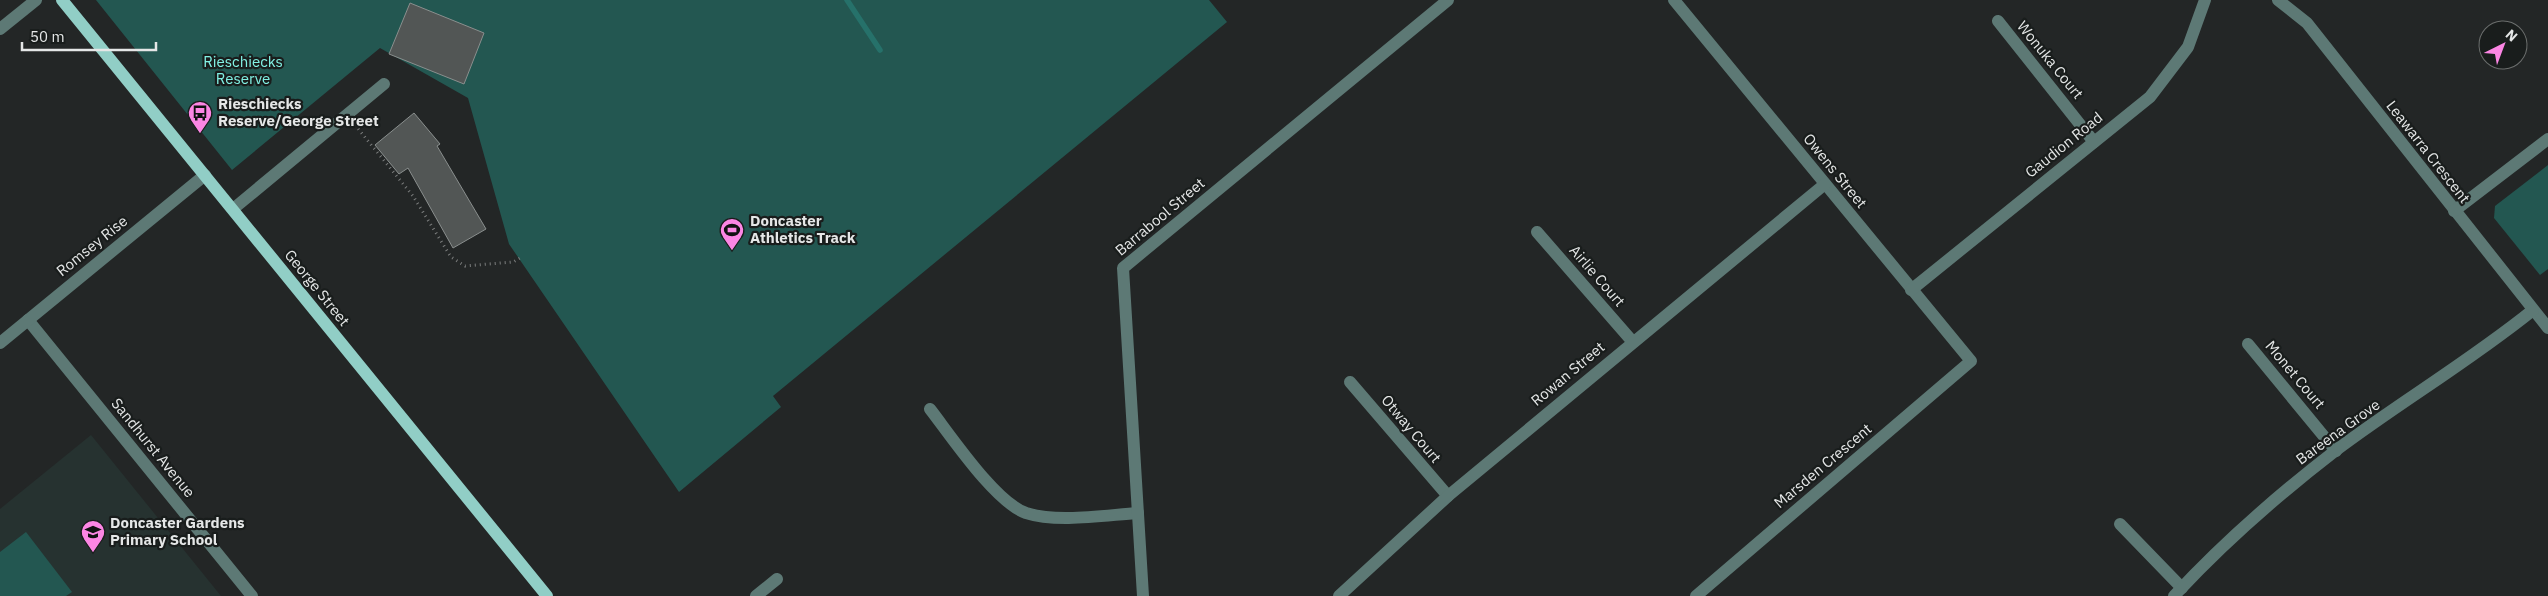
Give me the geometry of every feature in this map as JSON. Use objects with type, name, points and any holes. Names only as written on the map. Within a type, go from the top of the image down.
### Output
[{"type":"main road","name":"George Street","points":[[62,0],[547,596]]},
{"type":"street","points":[[0,29],[36,0]]},
{"type":"street","name":"Barrabool Street","points":[[1143,596],[1123,268],[1448,0]]},
{"type":"street","name":"Owens Street","points":[[1674,0],[1971,361]]},
{"type":"street","name":"Gaudion Road","points":[[1911,290],[2150,97],[2188,47],[2205,0]]},
{"type":"street","name":"Leawarra Crescent","points":[[2278,0],[2307,24],[2548,328]]},
{"type":"street","name":"Wonuka Court","points":[[1998,21],[2094,142]]},
{"type":"street","points":[[233,209],[384,84]]},
{"type":"street","points":[[2454,211],[2548,139]]},
{"type":"street","name":"Romsey Rise","points":[[0,343],[205,175]]},
{"type":"street","name":"Rowan Street","points":[[1339,596],[1448,496],[1632,341],[1825,184]]},
{"type":"street","name":"Airlie Court","points":[[1537,232],[1632,341]]},
{"type":"street","name":"Bareena Grove","points":[[2178,592],[2258,514],[2336,450],[2497,339],[2533,310]]},
{"type":"street","name":"Sandhurst Avenue","points":[[28,320],[252,596]]},
{"type":"street","name":"Monet Court","points":[[2248,344],[2336,450]]},
{"type":"street","name":"Marsden Crescent","points":[[1696,596],[1971,361]]},
{"type":"street","name":"Otway Court","points":[[1350,382],[1448,496]]},
{"type":"street","points":[[930,409],[992,488],[1026,512],[1066,518],[1138,513]]},
{"type":"street","points":[[2120,524],[2178,592]]},
{"type":"street","points":[[756,596],[777,579]]},
{"type":"path","points":[[347,115],[413,196],[451,257],[465,266],[513,262],[520,258]]},
{"type":"shaded area","name":"Doncaster Gardens Primary School","points":[[91,435],[221,596],[0,596],[0,509]]},
{"type":"green space","name":"Doncaster Athletics Track","points":[[96,0],[1209,0],[1227,22],[773,396],[781,407],[679,492],[509,244],[468,98],[380,48],[232,170]]},
{"type":"green space","points":[[2548,165],[2548,269],[2540,275],[2494,218],[2495,206]]},
{"type":"green space","points":[[26,532],[72,592],[66,596],[0,596],[0,552]]},
{"type":"building","points":[[410,3],[484,33],[464,84],[389,54]]},
{"type":"building","points":[[414,113],[440,144],[437,146],[486,229],[453,248],[408,168],[399,174],[375,145]]},
{"type":"waterway","points":[[847,0],[880,50]]},
{"type":"place","name":"Rieschiecks Reserve/George Street","points":[[200,134]]},
{"type":"place","name":"Doncaster Athletics Track","points":[[732,251]]},
{"type":"place","name":"Doncaster Gardens Primary School","points":[[93,553]]},
{"type":"park label","name":"Rieschiecks Reserve","points":[[243,70]]}]
